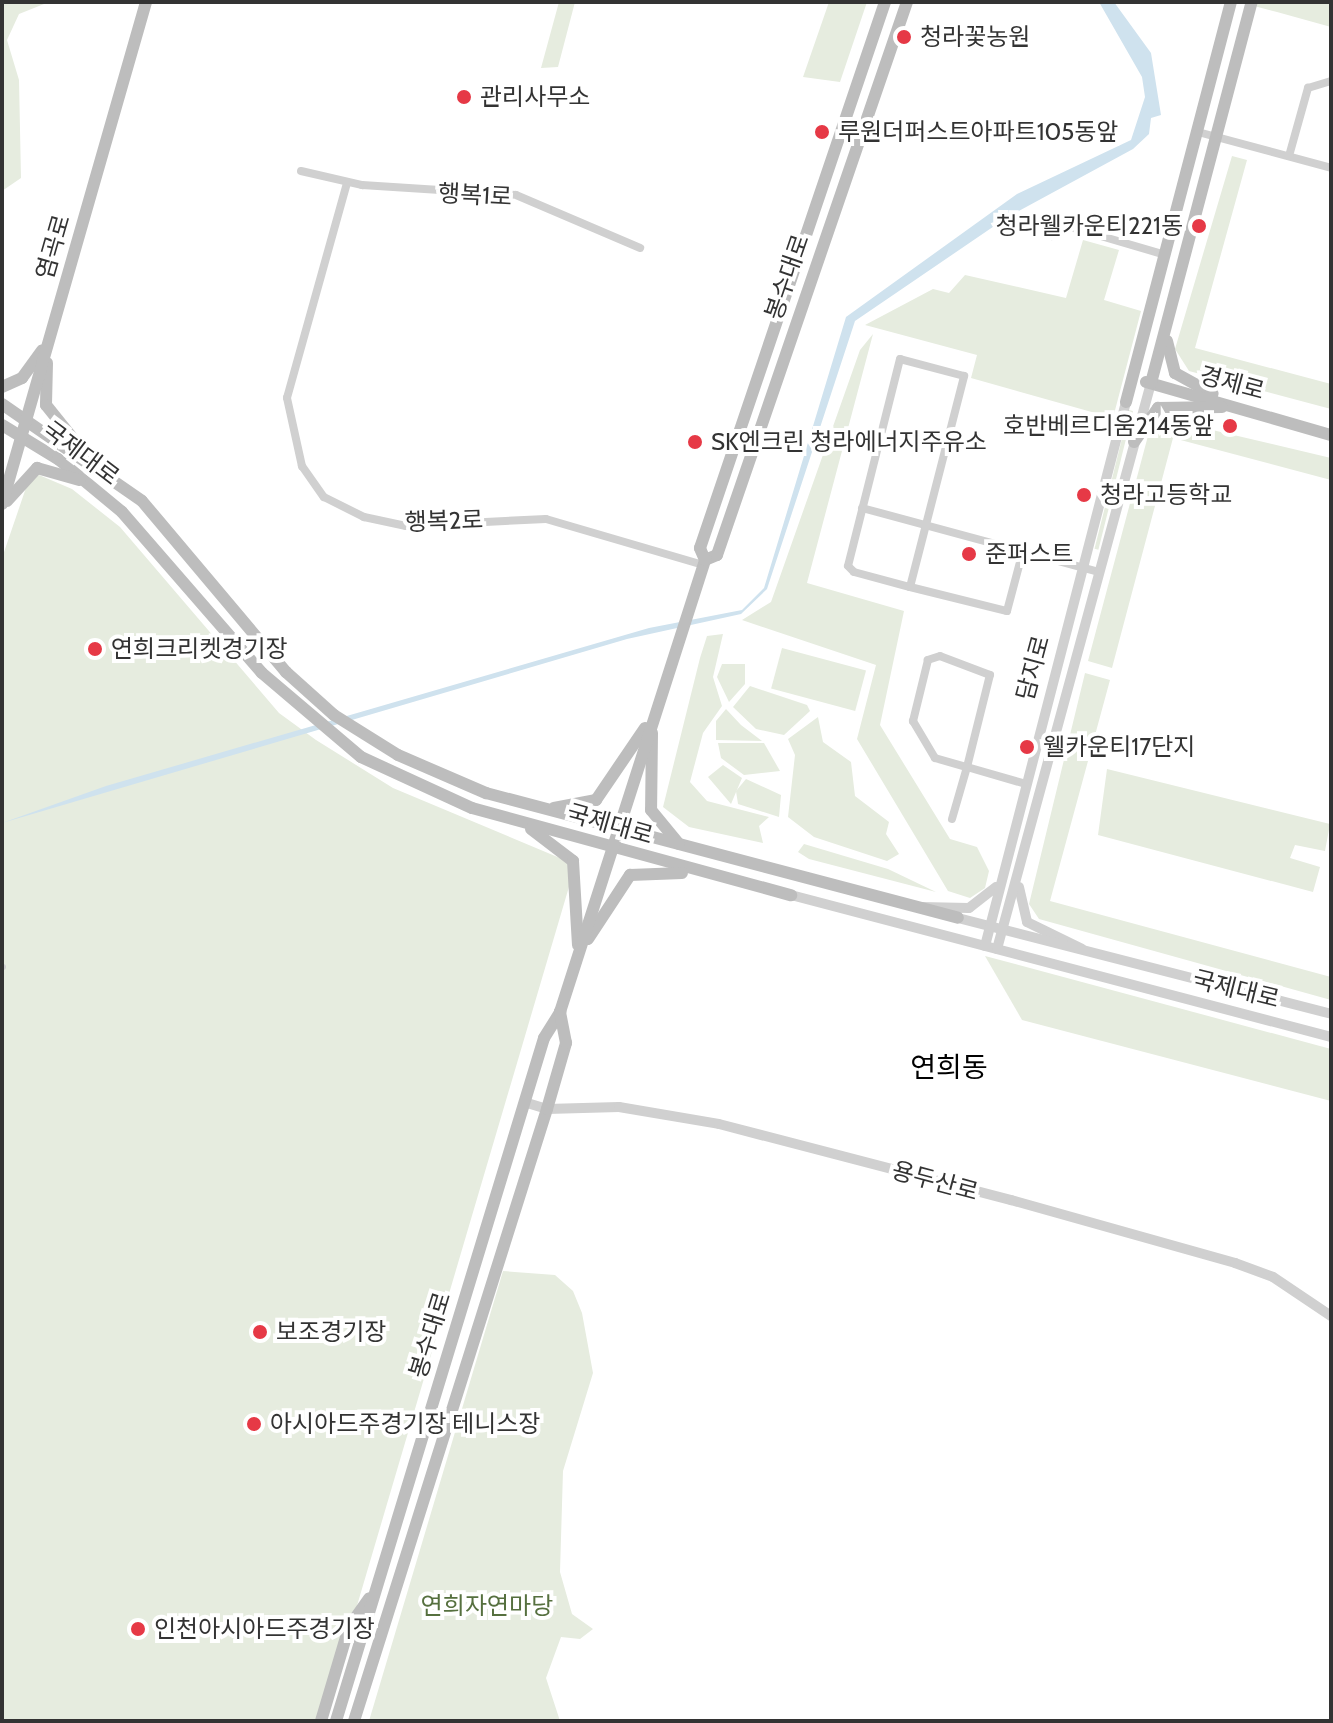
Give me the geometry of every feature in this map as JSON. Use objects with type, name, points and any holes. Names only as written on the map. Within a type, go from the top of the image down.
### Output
[{"type":"main road","name":"염곡로","points":[[2,506],[146,2]]},
{"type":"main road","name":"봉수대로","points":[[336,1721],[544,1038],[560,1012],[704,563],[700,548],[885,2]]},
{"type":"main road","name":"봉수대로","points":[[704,563],[717,555],[907,2]]},
{"type":"main road","points":[[1126,402],[1231,2]]},
{"type":"main road","points":[[1151,383],[1252,5]]},
{"type":"main road","points":[[1169,324],[1166,353],[1175,373],[1241,407]]},
{"type":"main road","points":[[2,387],[22,378],[48,341]]},
{"type":"main road","points":[[48,341],[46,405],[88,457]]},
{"type":"main road","name":"경제로","points":[[1133,379],[1327,432]]},
{"type":"main road","name":"국제대로","points":[[2,404],[88,457],[156,515],[249,631],[319,702],[368,738],[456,782],[687,848],[958,918]]},
{"type":"main road","points":[[1134,442],[1158,408],[1241,407]]},
{"type":"main road","name":"국제대로","points":[[2,425],[21,435],[89,485],[146,536],[296,707],[347,747],[433,793],[518,821],[791,895]]},
{"type":"main road","points":[[2,506],[37,468],[89,485]]},
{"type":"main road","points":[[548,810],[596,800],[653,716]]},
{"type":"main road","points":[[653,716],[649,802],[687,848]]},
{"type":"main road","points":[[518,821],[573,861],[578,955]]},
{"type":"main road","points":[[578,955],[630,875],[713,875]]},
{"type":"main road","name":"봉수대로","points":[[354,1721],[547,1109],[566,1043],[560,1012]]},
{"type":"main road","points":[[321,1721],[349,1627],[377,1585]]},
{"type":"street","points":[[1289,156],[1308,88],[1331,81]]},
{"type":"street","points":[[1198,132],[1331,168]]},
{"type":"street","name":"행복1로","points":[[301,171],[347,183],[516,195],[640,248]]},
{"type":"street","name":"행복2로","points":[[347,183],[287,398],[302,466],[324,497],[364,517],[406,526],[556,520],[704,563]]},
{"type":"street","points":[[1052,236],[1070,227],[1166,255]]},
{"type":"street","points":[[910,587],[964,376],[900,359],[848,566],[910,587],[1007,611],[1023,551]]},
{"type":"street","points":[[997,949],[1151,383]]},
{"type":"street","name":"담지로","points":[[985,946],[1003,866],[1126,402]]},
{"type":"street","points":[[862,508],[1099,572]]},
{"type":"street","points":[[952,819],[967,767],[990,675],[940,656],[928,660],[913,721],[935,758],[967,767],[1026,784]]},
{"type":"street","points":[[540,827],[563,823],[548,810]]},
{"type":"street","points":[[686,868],[678,857],[687,848]]},
{"type":"street","points":[[1003,866],[1006,890],[1019,872]]},
{"type":"street","points":[[921,907],[976,906],[991,894],[1003,866]]},
{"type":"street","points":[[1019,872],[1021,915],[1084,950]]},
{"type":"street","name":"국제대로","points":[[791,895],[1331,1037]]},
{"type":"street","name":"국제대로","points":[[958,918],[1331,1014]]},
{"type":"street","name":"용두산로","points":[[524,1102],[547,1109],[661,1113],[1011,1200],[1235,1263],[1273,1277],[1331,1316]]},
{"type":"green space","points":[[2,2],[49,2],[19,14],[7,40],[19,80],[21,178],[2,191]]},
{"type":"green space","points":[[559,2],[575,2],[558,67],[541,68]]},
{"type":"green space","points":[[829,2],[867,2],[840,82],[803,77]]},
{"type":"green space","points":[[1239,2],[1331,2],[1331,27],[1277,12]]},
{"type":"green space","points":[[1232,156],[1247,160],[1195,348],[1331,384],[1331,409],[1189,371],[1175,349]]},
{"type":"green space","points":[[1083,240],[1119,250],[1104,300],[1141,311],[1113,418],[971,378],[977,355],[865,325],[933,289],[949,293],[965,275],[1066,298]]},
{"type":"green space","points":[[873,334],[807,583],[904,611],[880,725],[950,839],[977,847],[989,871],[985,888],[970,898],[948,891],[857,739],[876,665],[742,620],[771,602],[860,350]]},
{"type":"green space","points":[[1129,410],[1133,411],[1098,550],[1095,549]]},
{"type":"green space","points":[[1174,421],[1331,458],[1331,480],[1173,438],[1112,668],[1088,661],[1149,432]]},
{"type":"green space","points":[[39,475],[72,489],[120,527],[279,713],[393,788],[567,861],[571,880],[323,1721],[2,1721],[2,558],[29,479]]},
{"type":"green space","points":[[723,634],[713,677],[722,706],[703,733],[690,782],[707,801],[769,817],[759,826],[763,843],[689,827],[663,807],[707,636]]},
{"type":"green space","points":[[782,648],[866,671],[855,711],[771,689]]},
{"type":"green space","points":[[722,664],[745,664],[745,684],[729,702],[717,677]]},
{"type":"green space","points":[[1085,673],[1110,680],[1050,901],[1331,977],[1331,1000],[1039,919],[1029,904]]},
{"type":"green space","points":[[750,686],[807,705],[810,711],[784,735],[756,729],[733,707]]},
{"type":"green space","points":[[726,709],[762,741],[716,740],[716,721]]},
{"type":"green space","points":[[818,717],[823,742],[851,762],[855,796],[889,822],[886,834],[899,854],[887,861],[814,837],[788,817],[795,755],[788,739]]},
{"type":"green space","points":[[718,743],[764,743],[780,771],[744,775],[721,758]]},
{"type":"green space","points":[[723,765],[742,778],[731,804],[708,777]]},
{"type":"green space","points":[[1107,769],[1330,824],[1325,851],[1295,845],[1290,858],[1320,867],[1313,892],[1098,835]]},
{"type":"green space","points":[[746,779],[781,795],[779,817],[738,804],[736,791]]},
{"type":"green space","points":[[804,844],[888,869],[936,892],[809,859],[798,852]]},
{"type":"green space","points":[[985,956],[1331,1049],[1331,1101],[1022,1020]]},
{"type":"green space","name":"연희자연마당","points":[[503,1271],[555,1275],[573,1291],[582,1313],[593,1373],[563,1471],[560,1572],[572,1614],[593,1629],[580,1639],[561,1637],[546,1678],[560,1721],[369,1721]]},
{"type":"water","points":[[1099,2],[1114,2],[1151,53],[1161,115],[1151,118],[1149,134],[1133,149],[1006,218],[855,321],[767,589],[741,614],[627,639],[2,823],[106,786],[649,628],[742,610],[764,588],[846,317],[1017,194],[1131,140],[1145,97],[1142,77]]},
{"type":"place","name":"청라꽃농원","points":[[904,37]]},
{"type":"place","name":"관리사무소","points":[[464,97]]},
{"type":"place","name":"루원더퍼스트아파트105동앞","points":[[822,132]]},
{"type":"place","name":"청라웰카운티221동","points":[[1199,226]]},
{"type":"place","name":"호반베르디움214동앞","points":[[1230,426]]},
{"type":"place","name":"SK엔크린 청라에너지주유소","points":[[695,442]]},
{"type":"place","name":"청라고등학교","points":[[1084,495]]},
{"type":"place","name":"준퍼스트","points":[[969,554]]},
{"type":"place","name":"연희크리켓경기장","points":[[95,649]]},
{"type":"place","name":"웰카운티17단지","points":[[1027,747]]},
{"type":"place","name":"보조경기장","points":[[260,1332]]},
{"type":"place","name":"아시아드주경기장 테니스장","points":[[254,1424]]},
{"type":"place","name":"인천아시아드주경기장","points":[[138,1629]]},
{"type":"district","name":"연희동","points":[[949,1067]]}]
